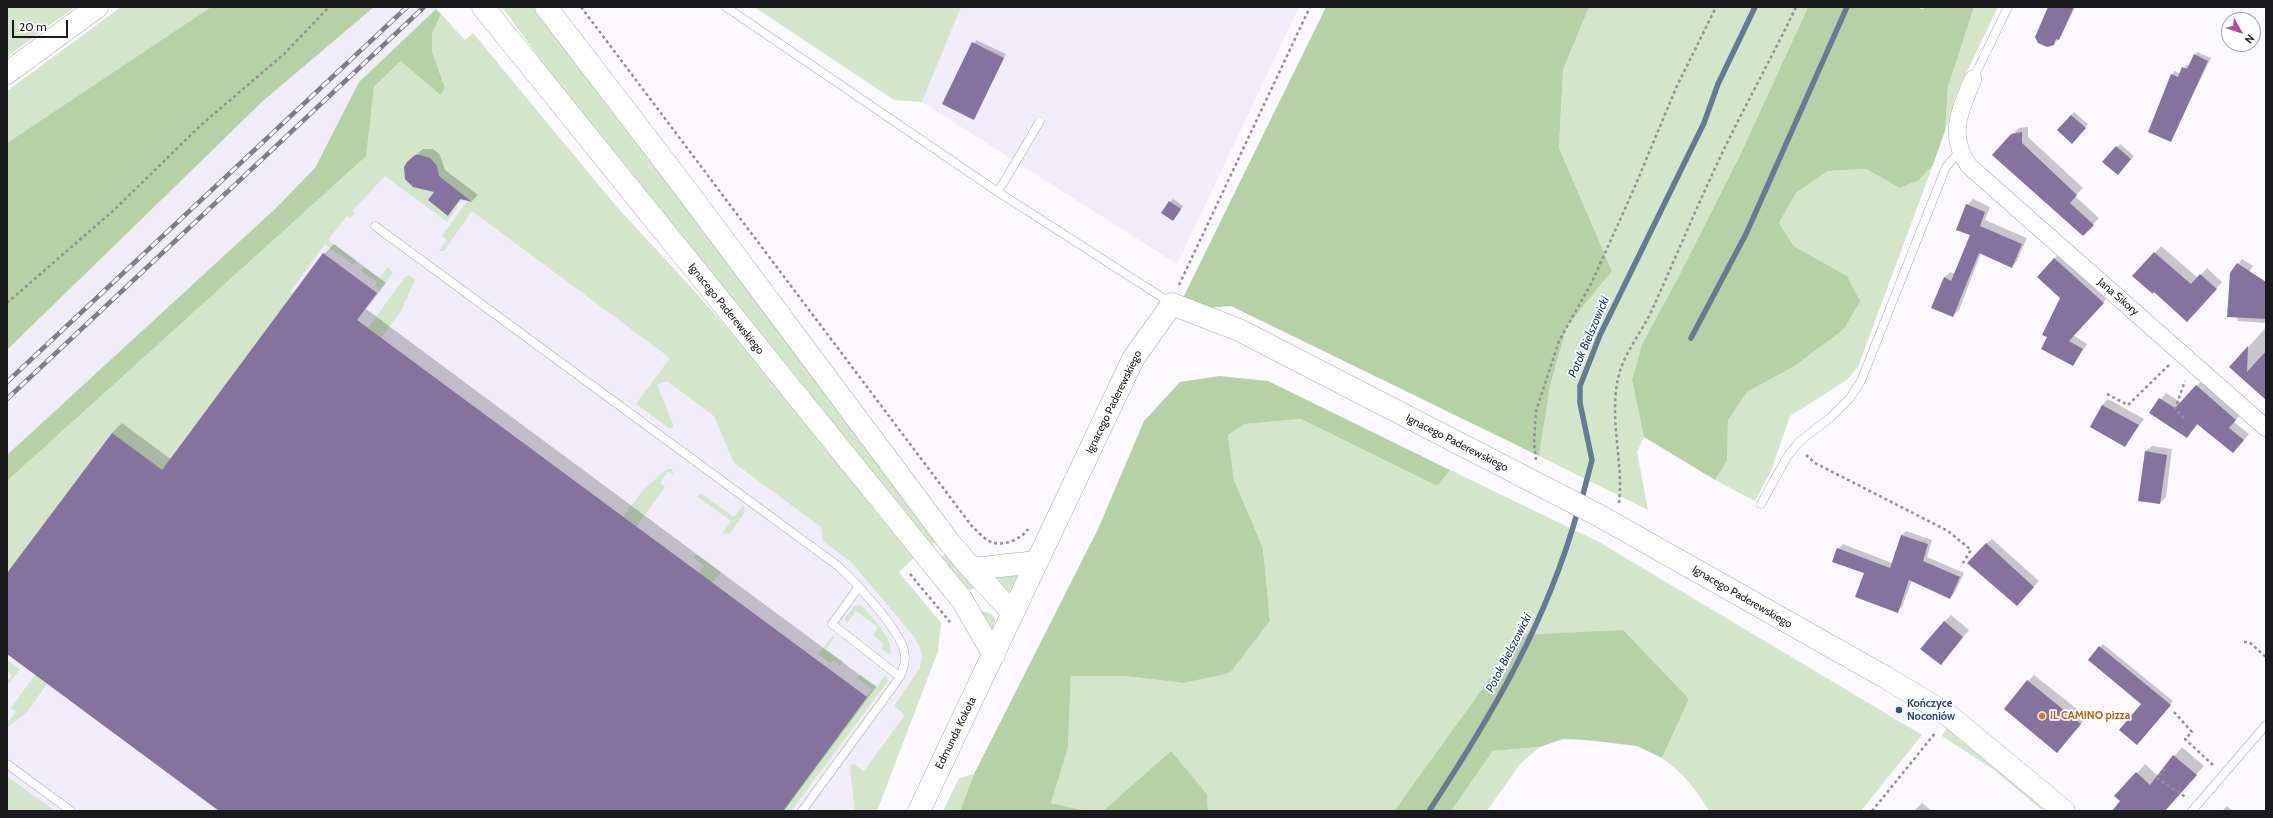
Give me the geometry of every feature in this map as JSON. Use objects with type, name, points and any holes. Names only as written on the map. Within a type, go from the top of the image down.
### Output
[{"type":"main road","points":[[7,73],[97,7]]},
{"type":"main road","points":[[546,7],[972,569],[1013,613]]},
{"type":"main road","name":"Ignacego Paderewskiego","points":[[487,12],[962,600],[994,655]]},
{"type":"main road","name":"Ignacego Paderewskiego","points":[[994,655],[1133,359],[1172,304],[1239,330],[1605,519],[1885,677],[1948,715],[2064,811]]},
{"type":"main road","points":[[972,569],[1037,562]]},
{"type":"main road","points":[[962,600],[1013,613]]},
{"type":"main road","name":"Edmunda Kokota","points":[[919,811],[994,655]]},
{"type":"street","points":[[1959,152],[1957,140],[1960,112],[1973,79]]},
{"type":"street","name":"Jana Sikory","points":[[1959,152],[1969,166],[2266,428]]},
{"type":"lane","points":[[726,7],[998,192],[1172,304]]},
{"type":"lane","points":[[1973,79],[2008,7]]},
{"type":"lane","points":[[998,192],[1040,121]]},
{"type":"lane","points":[[1761,504],[1787,457],[1799,442],[1831,417],[1850,398],[1861,381],[1946,167],[1959,152]]},
{"type":"lane","points":[[375,226],[831,561],[846,573],[900,641],[905,661],[900,677],[802,811]]},
{"type":"lane","points":[[858,588],[832,624],[900,677]]},
{"type":"lane","points":[[2195,808],[2266,726]]},
{"type":"lane","points":[[7,764],[71,811]]},
{"type":"path","points":[[7,303],[114,210],[201,125],[284,54],[329,7]]},
{"type":"path","points":[[581,7],[971,525],[989,542],[996,544],[1016,539],[1026,532],[1031,525]]},
{"type":"path","points":[[1172,304],[1247,136],[1310,7]]},
{"type":"path","points":[[1532,481],[1536,472],[1534,444],[1536,411],[1558,341],[1591,284],[1633,191],[1676,88],[1716,7]]},
{"type":"path","points":[[1605,519],[1618,505],[1621,488],[1615,402],[1620,371],[1652,311],[1667,272],[1729,138],[1796,7]]},
{"type":"path","points":[[2184,418],[2175,409],[2192,362]]},
{"type":"path","points":[[2107,394],[2128,405],[2172,363]]},
{"type":"path","points":[[1799,442],[1807,457],[1815,463],[1948,531],[1971,550],[1961,566]]},
{"type":"path","points":[[910,574],[950,623]]},
{"type":"path","points":[[2244,642],[2249,642],[2266,657]]},
{"type":"path","points":[[2174,712],[2192,732],[2185,739],[2224,774]]},
{"type":"path","points":[[1872,811],[1926,747],[1948,715]]},
{"type":"path","points":[[2165,769],[2157,778],[2195,808]]},
{"type":"shaded area","points":[[374,7],[438,7],[359,82],[315,168],[276,208],[7,455],[7,350],[263,101]]},
{"type":"shaded area","points":[[961,7],[1299,7],[1177,264],[922,102]]},
{"type":"shaded area","points":[[402,61],[938,651],[877,811],[7,811],[7,481],[365,156]]},
{"type":"green space","points":[[7,7],[75,7],[7,57]]},
{"type":"green space","points":[[121,7],[211,7],[7,143],[7,91]]},
{"type":"green space","points":[[211,7],[374,7],[263,101],[7,350],[7,143]]},
{"type":"green space","points":[[536,7],[937,541],[932,545],[553,77],[503,8]]},
{"type":"green space","points":[[754,7],[961,7],[922,102],[894,100]]},
{"type":"green space","points":[[1326,7],[1589,7],[1563,70],[1559,148],[1612,271],[1567,326],[1550,386],[1539,456],[1231,306],[1177,310]]},
{"type":"green space","points":[[1589,7],[1808,7],[1741,153],[1680,274],[1642,344],[1632,380],[1644,437],[1637,452],[1648,510],[1539,456],[1550,386],[1567,326],[1612,271],[1559,148],[1563,70]]},
{"type":"green space","points":[[1808,7],[1915,7],[1923,9],[1924,7],[1974,7],[1948,87],[1945,131],[1933,165],[1919,180],[1900,188],[1866,169],[1828,171],[1796,193],[1779,223],[1794,246],[1847,276],[1860,301],[1844,329],[1793,367],[1747,392],[1728,420],[1727,461],[1715,480],[1644,437],[1632,380],[1642,344],[1680,274],[1741,153]]},
{"type":"green space","points":[[1974,7],[1998,7],[1960,86],[1945,131],[1948,87]]},
{"type":"green space","points":[[436,9],[441,14],[432,34],[432,51],[445,88],[440,95],[401,61],[374,87],[366,156],[7,481],[7,455],[276,208],[315,168],[359,82]]},
{"type":"green space","points":[[441,14],[465,40],[473,33],[616,206],[690,286],[748,352],[914,558],[899,572],[941,623],[938,651],[877,811],[855,811],[850,768],[852,763],[864,771],[905,715],[894,706],[920,668],[922,657],[919,645],[912,634],[851,562],[823,541],[821,527],[734,463],[714,416],[667,381],[657,385],[673,424],[673,428],[669,428],[636,404],[670,358],[472,211],[444,251],[439,251],[447,240],[442,236],[468,200],[443,180],[428,200],[448,216],[456,205],[458,207],[447,222],[385,176],[353,210],[355,214],[350,218],[347,216],[328,240],[357,261],[353,265],[325,244],[290,292],[293,294],[162,470],[111,433],[10,570],[7,568],[7,481],[365,156],[374,87],[401,61],[440,95],[443,81],[432,51],[432,34]]},
{"type":"green space","points":[[1933,165],[1858,367],[1847,380],[1790,416],[1771,471],[1755,501],[1715,480],[1727,461],[1728,420],[1747,392],[1793,367],[1847,276],[1794,246],[1779,223],[1796,193],[1828,171],[1866,169],[1900,188],[1919,180]]},
{"type":"green space","points":[[364,267],[380,278],[388,267],[393,273],[380,289],[375,286],[377,282],[361,271]]},
{"type":"green space","points":[[409,275],[415,280],[401,311],[381,338],[368,328],[405,277]]},
{"type":"green space","points":[[1219,376],[1268,381],[1450,470],[1437,486],[1301,419],[1245,424],[1228,435],[1234,480],[1263,548],[1270,621],[1230,673],[1184,683],[1125,676],[1071,676],[1068,748],[1051,803],[1087,811],[960,811],[974,774],[1098,529],[1144,421],[1180,382]]},
{"type":"green space","points":[[1301,419],[1437,486],[1450,470],[1599,542],[1922,735],[1861,811],[1709,811],[1688,782],[1662,758],[1689,699],[1521,635],[1394,811],[1208,811],[1207,794],[1171,752],[1103,811],[1087,811],[1051,803],[1068,748],[1071,676],[1125,676],[1184,683],[1230,673],[1270,621],[1263,548],[1234,480],[1228,435],[1245,424]]},
{"type":"green space","points":[[667,469],[672,469],[674,476],[668,471],[660,483],[665,487],[636,527],[623,517],[643,490]]},
{"type":"green space","points":[[700,493],[734,517],[743,505],[745,508],[744,513],[730,533],[722,534],[731,521],[698,497]]},
{"type":"green space","points":[[946,553],[974,588],[970,590],[962,584],[941,557]]},
{"type":"green space","points":[[696,554],[721,572],[712,583],[699,573],[704,566],[693,557]]},
{"type":"green space","points":[[1020,572],[1009,592],[994,575]]},
{"type":"green space","points":[[854,606],[862,606],[886,635],[891,649],[890,655],[881,649],[884,644],[873,635],[878,627],[856,611],[847,623],[844,620]]},
{"type":"green space","points":[[980,611],[993,615],[995,624],[991,633]]},
{"type":"green space","points":[[1623,630],[1689,699],[1662,758],[1637,746],[1563,739],[1540,747],[1493,751],[1451,811],[1394,811],[1521,635]]},
{"type":"green space","points":[[833,636],[835,638],[826,649],[843,661],[840,666],[833,660],[830,663],[818,654]]},
{"type":"green space","points":[[7,660],[20,669],[7,686],[7,681],[12,675],[7,671]]},
{"type":"green space","points":[[860,674],[877,686],[885,675],[888,681],[791,811],[783,811],[872,689],[857,678]]},
{"type":"green space","points":[[35,675],[47,684],[27,712],[7,728],[7,723],[16,712],[11,708]]},
{"type":"green space","points":[[1947,727],[2042,807],[2043,811],[1994,770],[1942,736]]},
{"type":"green space","points":[[1540,747],[1520,764],[1487,811],[1451,811],[1493,751]]},
{"type":"green space","points":[[1171,751],[1207,794],[1208,811],[1103,811]]},
{"type":"green space","points":[[974,774],[960,811],[943,811],[959,778]]},
{"type":"green space","points":[[7,776],[55,811],[7,811]]},
{"type":"building","points":[[2048,7],[2074,7],[2059,40],[2056,39],[2054,45],[2047,47],[2038,43],[2035,37]]},
{"type":"building","points":[[972,42],[1004,58],[974,120],[942,104]]},
{"type":"building","points":[[2194,54],[2208,61],[2171,142],[2148,132],[2171,74],[2178,77],[2182,67],[2187,69]]},
{"type":"building","points":[[2071,115],[2086,128],[2072,144],[2057,130]]},
{"type":"building","points":[[2022,132],[2022,143],[2077,195],[2070,203],[2094,225],[2083,236],[1992,155],[2011,134]]},
{"type":"building","points":[[2116,146],[2131,159],[2118,175],[2102,162]]},
{"type":"building","points":[[415,155],[430,158],[437,166],[439,176],[472,202],[460,199],[448,216],[428,200],[434,192],[413,187],[405,179],[404,167]]},
{"type":"building","points":[[1169,201],[1181,209],[1173,221],[1161,213]]},
{"type":"building","points":[[1966,204],[1985,212],[1980,226],[2022,244],[2012,268],[1979,253],[1953,317],[1931,308],[1944,277],[1951,281],[1970,235],[1956,230]]},
{"type":"building","points":[[2154,252],[2191,284],[2200,274],[2217,289],[2187,322],[2154,292],[2153,294],[2132,276]]},
{"type":"building","points":[[323,253],[377,293],[357,320],[867,697],[783,811],[219,811],[7,654],[7,573],[112,433],[162,470]]},
{"type":"building","points":[[2054,258],[2104,303],[2069,341],[2083,349],[2073,366],[2041,349],[2047,337],[2042,335],[2060,298],[2037,277]]},
{"type":"building","points":[[2237,263],[2266,282],[2266,319],[2227,317],[2230,273]]},
{"type":"building","points":[[2248,346],[2247,372],[2266,351],[2266,400],[2229,367]]},
{"type":"building","points":[[2196,385],[2236,420],[2229,428],[2244,440],[2233,453],[2197,424],[2187,438],[2149,413],[2159,398],[2175,408]]},
{"type":"building","points":[[2102,405],[2139,425],[2125,447],[2090,427]]},
{"type":"building","points":[[2145,451],[2167,455],[2160,504],[2138,501]]},
{"type":"building","points":[[1901,535],[1928,544],[1923,561],[1960,577],[1950,599],[1909,580],[1898,613],[1855,597],[1864,573],[1832,562],[1837,548],[1890,568]]},
{"type":"building","points":[[1986,543],[2034,587],[2017,606],[1967,563]]},
{"type":"building","points":[[1944,621],[1963,637],[1941,665],[1920,649]]},
{"type":"building","points":[[2099,646],[2171,705],[2137,745],[2119,730],[2141,704],[2088,660]]},
{"type":"building","name":"IL CAMINO pizza","points":[[2027,680],[2081,724],[2057,753],[2004,709]]},
{"type":"building","points":[[2173,755],[2197,775],[2165,811],[2112,811],[2120,801],[2114,796],[2136,772],[2150,785]]},
{"type":"waterway","name":"Potok Bielszowicki","points":[[1581,502],[1592,460],[1580,403],[1580,386],[1600,335],[1704,123],[1718,84],[1755,7]]},
{"type":"waterway","points":[[1691,338],[1746,234],[1847,7]]},
{"type":"waterway","name":"Potok Bielszowicki","points":[[1429,811],[1496,703],[1516,666],[1550,591],[1578,510]]},
{"type":"railway","points":[[7,382],[407,7]]},
{"type":"railway","points":[[7,399],[424,7]]},
{"type":"place","name":"Kończyce Noconiów","points":[[1899,710]]},
{"type":"place","name":"IL CAMINO pizza","points":[[2042,716]]}]
